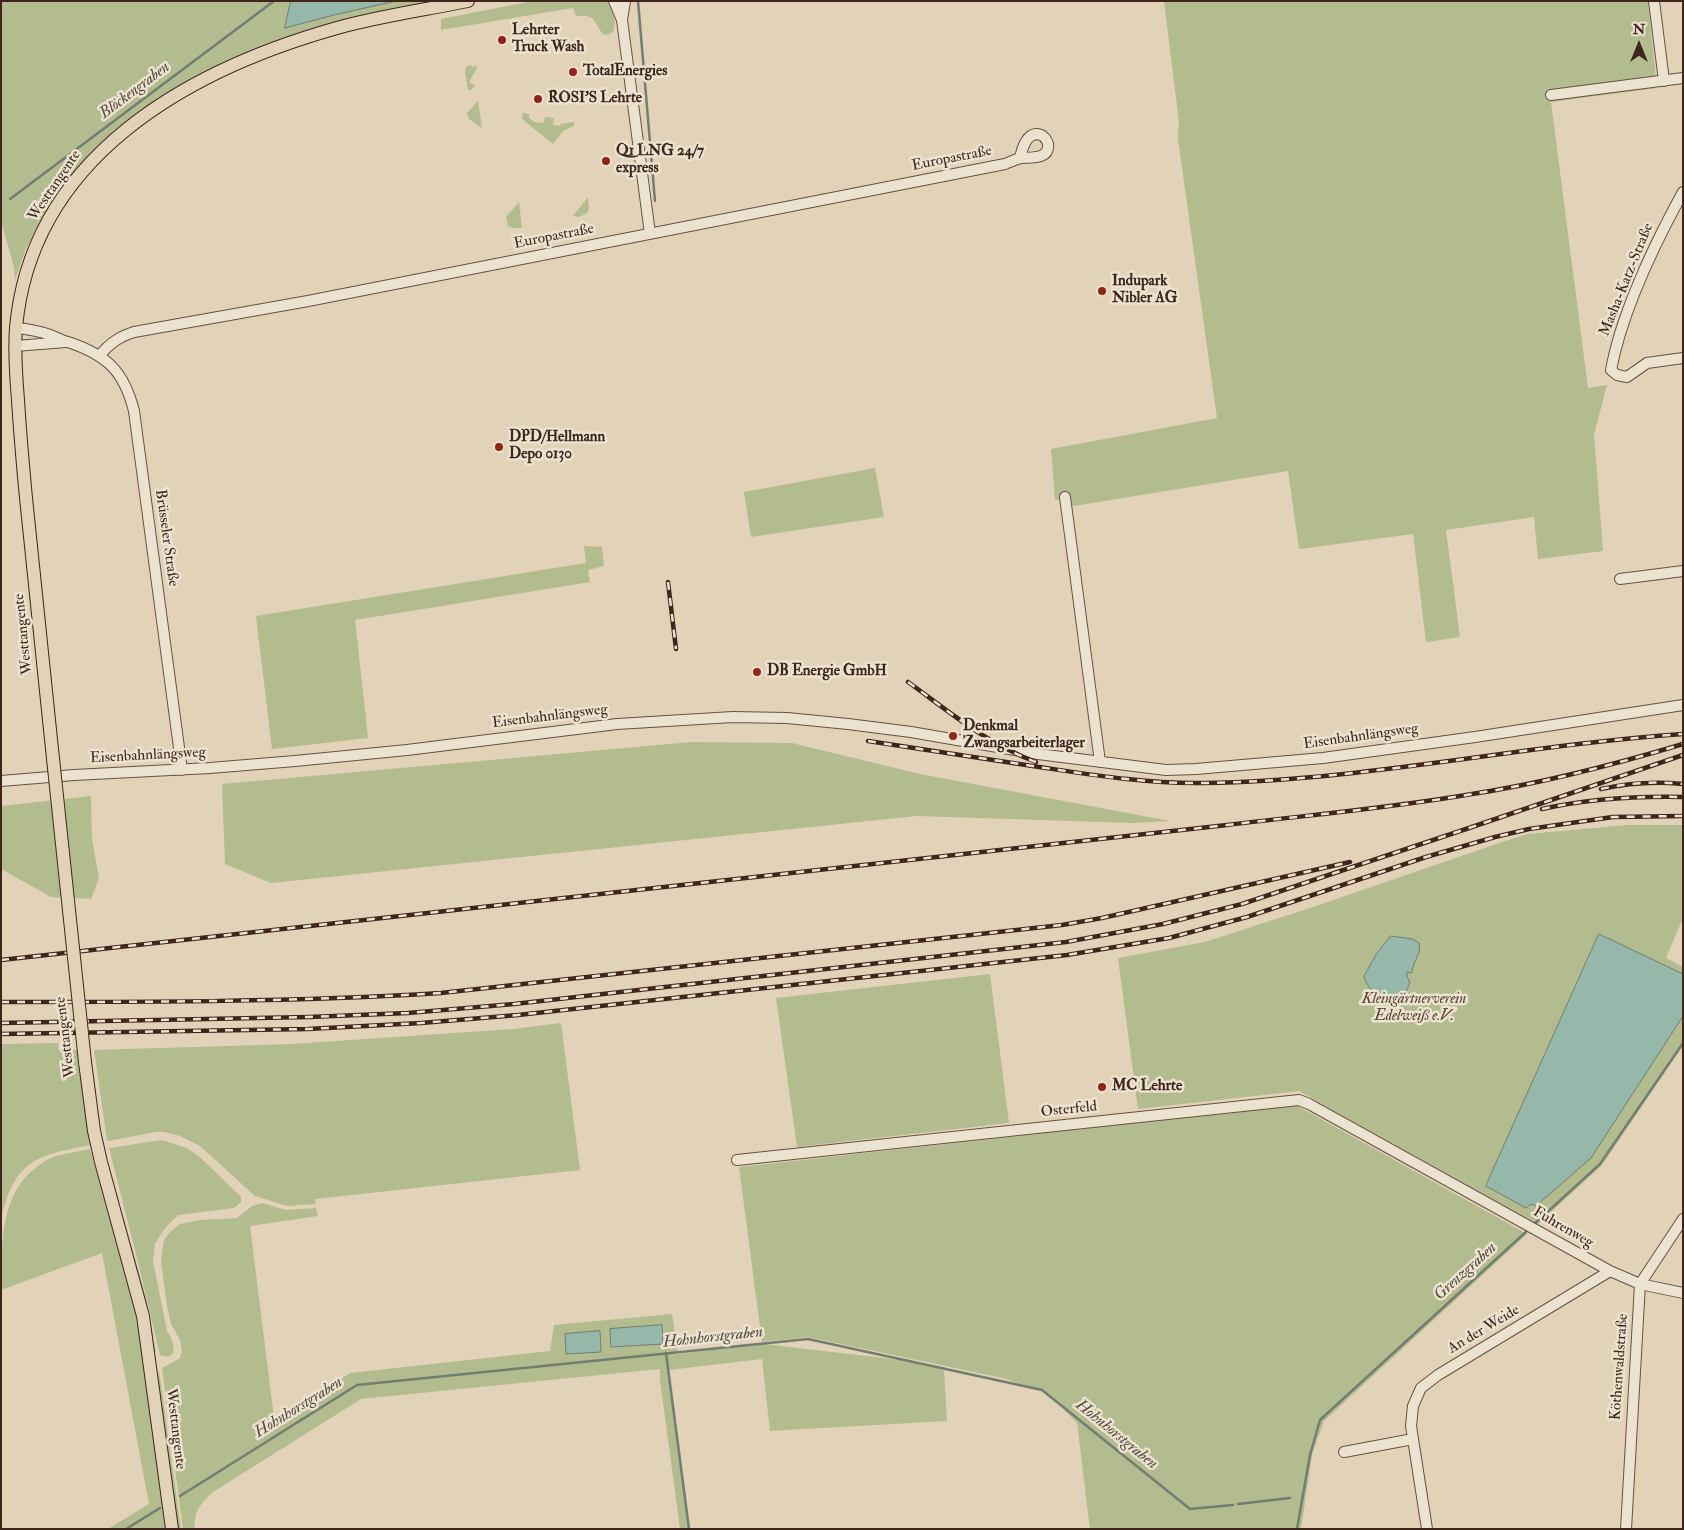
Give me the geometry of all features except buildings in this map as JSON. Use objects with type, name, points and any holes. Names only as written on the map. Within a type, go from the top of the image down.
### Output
[{"type":"main road","name":"Westtangente","points":[[172,1529],[142,1316],[101,1162],[94,1131],[84,1062],[21,452],[15,346],[16,328],[27,272],[36,247],[50,219],[82,171],[132,124],[160,105],[202,81],[248,58],[294,41],[339,28],[468,1]]},
{"type":"street","points":[[614,1],[622,20],[650,234]]},
{"type":"street","points":[[622,20],[625,1]]},
{"type":"street","points":[[1654,1],[1664,81]]},
{"type":"street","points":[[1551,95],[1683,78]]},
{"type":"street","name":"Europastraße","points":[[100,355],[120,336],[134,332],[317,299],[650,234],[1005,164],[1020,158]]},
{"type":"street","name":"Masha-Katz-Straße","points":[[1683,192],[1666,222],[1635,293],[1614,353],[1611,370],[1617,375],[1627,377],[1647,363],[1683,358]]},
{"type":"street","name":"Brüsseler Straße","points":[[16,328],[42,332],[85,347],[100,355],[110,364],[130,394],[134,411],[182,770]]},
{"type":"street","name":"Brüsseler Straße","points":[[15,346],[67,342]]},
{"type":"street","points":[[1064,497],[1100,762]]},
{"type":"street","points":[[1620,579],[1683,571]]},
{"type":"street","name":"Eisenbahnlängsweg","points":[[1,781],[74,775],[182,770],[398,751],[617,724],[733,717],[787,718],[911,732],[1038,754],[1166,770],[1261,765],[1323,758],[1683,705]]},
{"type":"street","name":"Osterfeld","points":[[737,1160],[1298,1100],[1309,1104],[1472,1194]]},
{"type":"street","name":"Fuhrenweg","points":[[1472,1194],[1610,1271],[1640,1284],[1683,1293]]},
{"type":"street","points":[[1640,1284],[1683,1219]]},
{"type":"street","name":"An der Weide","points":[[1427,1529],[1411,1426],[1413,1406],[1421,1388],[1438,1375],[1610,1271]]},
{"type":"street","name":"Köthenwaldstraße","points":[[1626,1529],[1640,1284]]},
{"type":"street","points":[[1344,1452],[1413,1439]]},
{"type":"green space","points":[[1,1],[439,1],[341,23],[143,111],[101,144],[69,178],[49,206],[35,231],[25,251],[15,280],[14,267],[1,221]]},
{"type":"green space","points":[[533,1],[610,1],[615,24],[613,32],[607,35],[603,34],[591,17],[576,16],[573,8],[441,30],[441,19]]},
{"type":"green space","points":[[1164,1],[1648,1],[1657,88],[1551,102],[1588,388],[1607,385],[1594,434],[1603,551],[1538,559],[1534,517],[1446,530],[1460,637],[1426,642],[1413,534],[1299,549],[1288,471],[1074,506],[1055,499],[1051,449],[1217,418],[1178,139],[1179,122]]},
{"type":"green space","points":[[471,65],[472,67],[478,66],[469,82],[475,86],[468,90],[465,73],[466,67]]},
{"type":"green space","points":[[478,101],[482,128],[469,119],[467,113]]},
{"type":"green space","points":[[523,113],[529,114],[529,118],[534,122],[544,123],[545,117],[554,118],[553,125],[560,126],[561,124],[574,122],[574,126],[563,131],[553,144],[522,119]]},
{"type":"green space","points":[[588,197],[589,208],[587,213],[579,217],[573,216]]},
{"type":"green space","points":[[519,202],[522,228],[513,228],[508,226],[506,217]]},
{"type":"green space","points":[[875,468],[884,517],[751,537],[744,492]]},
{"type":"green space","points":[[584,546],[602,547],[604,566],[588,570],[590,582],[355,620],[368,738],[272,749],[256,616],[586,563]]},
{"type":"green space","points":[[692,742],[792,743],[920,774],[1170,821],[1133,823],[917,816],[271,883],[225,864],[222,784]]},
{"type":"green space","points":[[91,796],[92,839],[99,878],[91,899],[51,897],[1,869],[1,806]]},
{"type":"green space","name":"Kleingärtnerverein Edelweiß e.V.","points":[[1627,825],[1683,825],[1683,918],[1666,958],[1683,967],[1683,1046],[1602,1165],[1538,1224],[1299,1091],[1138,1109],[1118,958],[1205,942],[1528,834]]},
{"type":"green space","points":[[990,974],[1009,1123],[797,1147],[776,998]]},
{"type":"green space","points":[[561,1023],[580,1170],[315,1199],[316,1204],[287,1206],[255,1196],[200,1146],[180,1136],[156,1132],[107,1140],[94,1050],[292,1044],[513,1029]]},
{"type":"green space","points":[[59,1043],[58,1050],[77,1050],[78,1060],[80,1060],[90,1145],[55,1153],[30,1164],[13,1184],[1,1219],[1,1044]]},
{"type":"green space","points":[[1296,1105],[1527,1234],[1324,1421],[1312,1455],[1301,1529],[1090,1529],[1077,1423],[1048,1393],[1002,1378],[808,1337],[762,1342],[739,1167]]},
{"type":"green space","points":[[162,1140],[187,1148],[200,1157],[241,1197],[241,1202],[234,1208],[178,1215],[165,1228],[155,1244],[153,1261],[167,1331],[174,1349],[171,1355],[166,1356],[160,1355],[109,1148]]},
{"type":"green space","points":[[90,1149],[140,1326],[168,1529],[108,1529],[149,1504],[102,1253],[1,1290],[2,1241],[8,1209],[22,1181],[35,1168],[50,1158]]},
{"type":"green space","points":[[107,1166],[109,1166],[146,1297],[156,1353],[153,1346]]},
{"type":"green space","points":[[262,1203],[286,1210],[316,1208],[318,1216],[250,1226],[275,1426],[350,1373],[550,1351],[554,1325],[672,1314],[678,1354],[764,1344],[901,1360],[944,1370],[947,1421],[770,1431],[762,1359],[669,1370],[690,1529],[680,1529],[660,1369],[361,1399],[213,1492],[199,1508],[195,1518],[195,1529],[183,1529],[162,1368],[180,1358],[182,1351],[180,1340],[171,1324],[167,1306],[161,1262],[164,1240],[180,1224],[200,1220],[237,1218],[252,1206]]},
{"type":"green space","points":[[159,1370],[181,1529],[177,1529],[158,1383]]},
{"type":"shaded area","points":[[291,1],[396,1],[285,28]]},
{"type":"shaded area","points":[[1599,934],[1683,974],[1683,1016],[1591,1158],[1536,1206],[1531,1204],[1526,1208],[1486,1186]]},
{"type":"shaded area","points":[[1391,936],[1412,939],[1419,943],[1420,947],[1412,973],[1407,972],[1410,982],[1407,990],[1399,1000],[1382,998],[1377,995],[1369,987],[1364,976],[1377,953]]},
{"type":"shaded area","points":[[662,1325],[663,1344],[611,1347],[610,1329]]},
{"type":"shaded area","points":[[600,1331],[601,1352],[566,1354],[565,1334]]},
{"type":"waterway","name":"Blöckengraben","points":[[10,199],[274,1]]},
{"type":"waterway","points":[[638,1],[655,201]]},
{"type":"waterway","name":"Grenzgraben","points":[[1532,1226],[1600,1164],[1683,1043]]},
{"type":"waterway","name":"Grenzgraben","points":[[1297,1529],[1310,1455],[1320,1420],[1528,1230]]},
{"type":"waterway","name":"Hohnhorstgraben","points":[[180,1496],[357,1385],[808,1339],[1042,1390],[1190,1509],[1233,1505]]},
{"type":"waterway","points":[[666,1353],[689,1529]]},
{"type":"waterway","name":"Hohnhorstgraben","points":[[1238,1504],[1290,1498]]},
{"type":"waterway","name":"Hohnhorstgraben","points":[[126,1529],[160,1508]]},
{"type":"railway","points":[[668,582],[676,649]]},
{"type":"railway","points":[[908,682],[985,737],[1018,755],[1036,762]]},
{"type":"railway","points":[[868,741],[1100,776],[1162,782],[1203,783],[1263,781],[1383,770],[1563,746],[1683,734]]},
{"type":"railway","points":[[1,960],[1381,807],[1499,790],[1552,779],[1683,744]]},
{"type":"railway","points":[[1,1023],[309,1017],[408,1013],[514,1004],[1066,942],[1163,924],[1242,904],[1683,755]]},
{"type":"railway","points":[[1601,789],[1642,783],[1683,784]]},
{"type":"railway","points":[[1542,809],[1612,799],[1683,797]]},
{"type":"railway","points":[[1,1034],[308,1029],[421,1023],[518,1015],[1067,955],[1169,938],[1247,917],[1426,857],[1529,829],[1613,817],[1683,816]]},
{"type":"railway","points":[[1,1002],[276,1000],[441,993],[1062,925],[1102,918],[1350,862]]},
{"type":"place","name":"Lehrter Truck Wash","points":[[502,40]]},
{"type":"place","name":"TotalEnergies","points":[[573,72]]},
{"type":"place","name":"ROSI'S Lehrte","points":[[538,99]]},
{"type":"place","name":"Q1 LNG 24/7 express","points":[[606,161]]},
{"type":"place","name":"Indupark Nibler AG","points":[[1102,291]]},
{"type":"place","name":"DPD/Hellmann Depo 0130","points":[[499,447]]},
{"type":"place","name":"DB Energie GmbH","points":[[757,672]]},
{"type":"place","name":"Denkmal Zwangsarbeiterlager","points":[[953,736]]},
{"type":"place","name":"MC Lehrte","points":[[1102,1087]]}]
